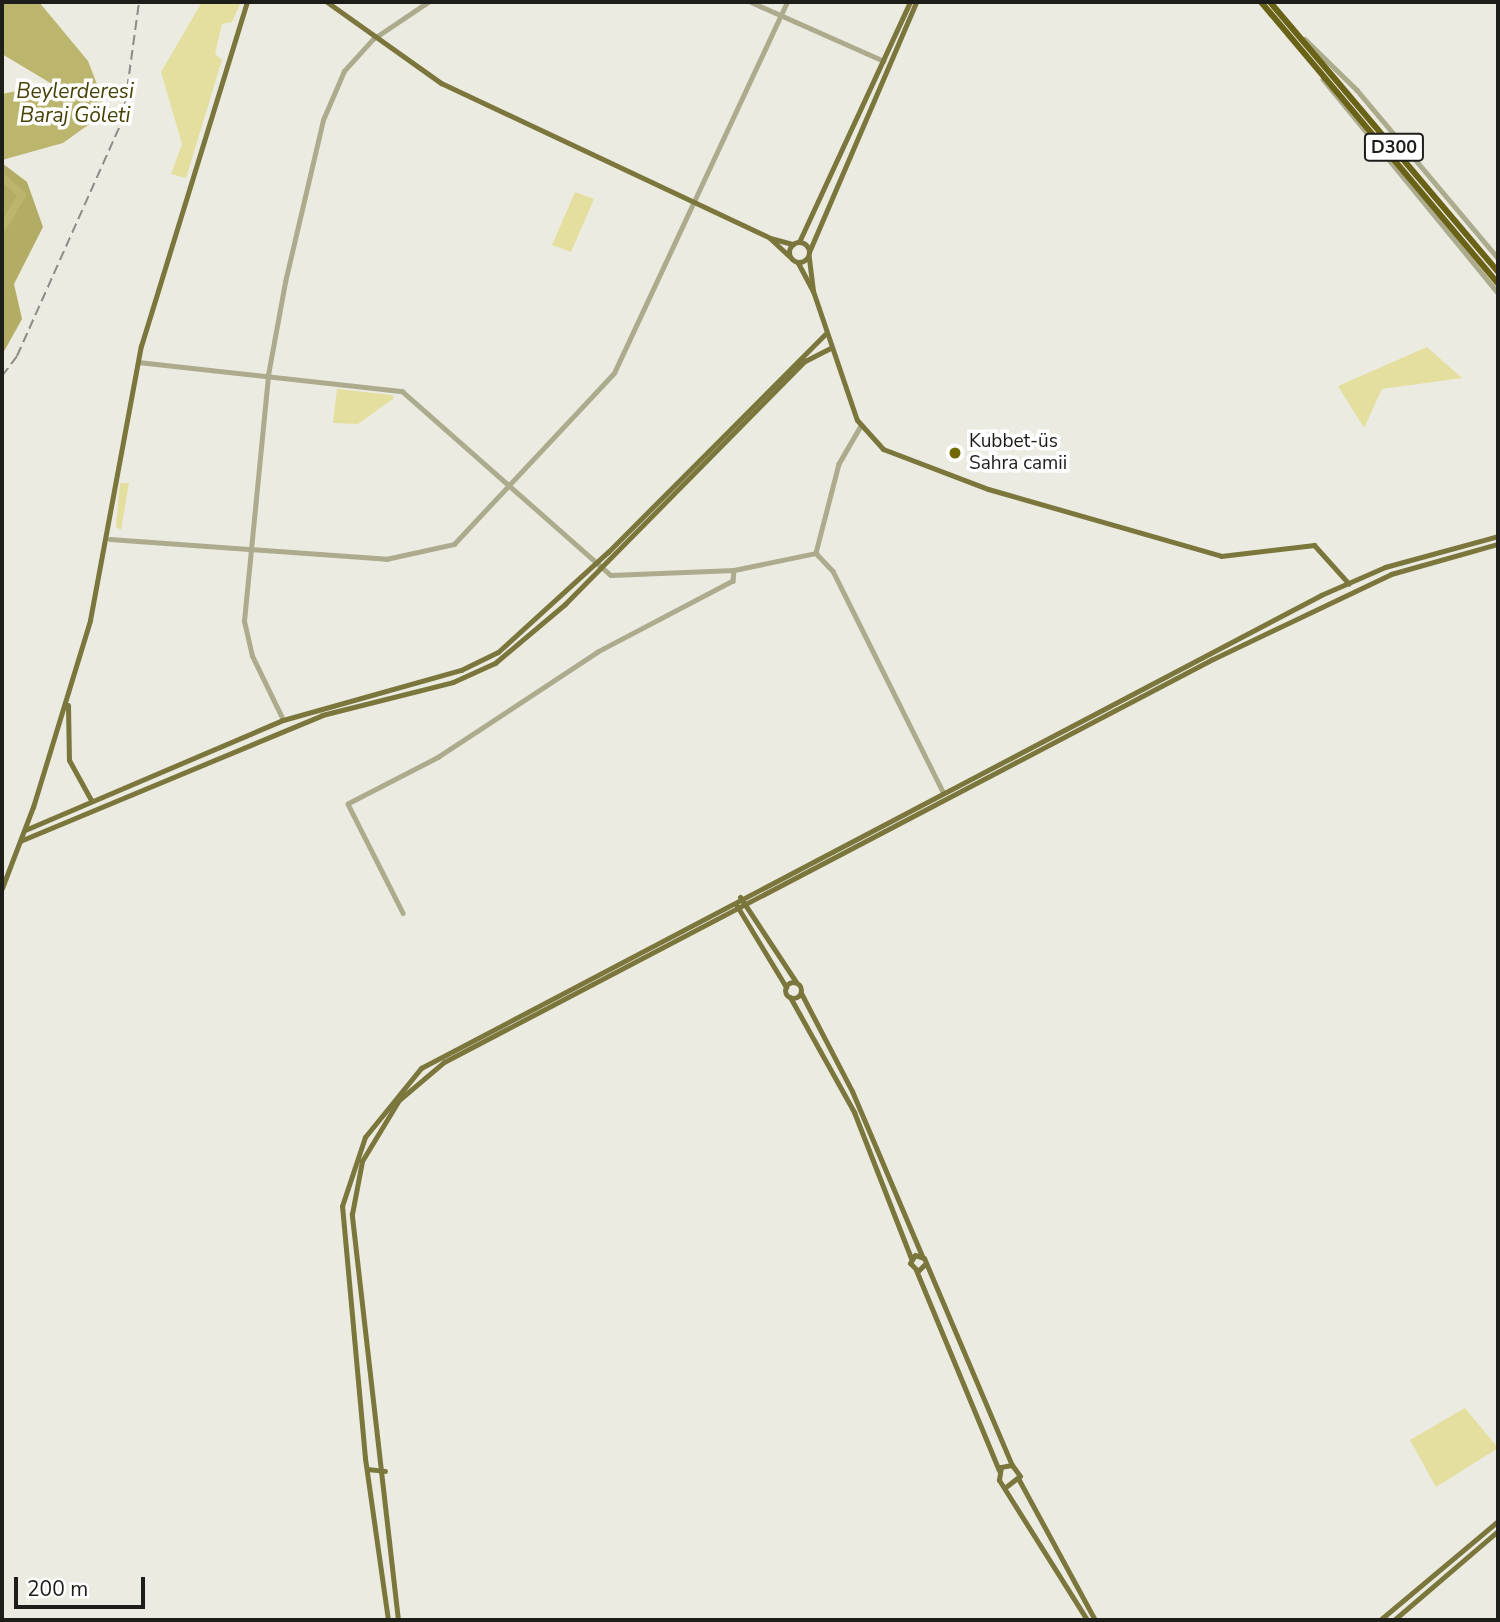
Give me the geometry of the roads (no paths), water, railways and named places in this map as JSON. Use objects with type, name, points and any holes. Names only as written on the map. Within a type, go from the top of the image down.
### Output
[{"type":"highway","name":"D300","points":[[1261,2],[1498,283]]},
{"type":"highway","name":"D300","points":[[1270,2],[1498,272]]},
{"type":"main road","points":[[2,888],[25,830],[68,695],[110,538],[138,362],[247,2]]},
{"type":"main road","points":[[327,2],[373,38],[441,83],[770,238],[796,243],[809,254]]},
{"type":"main road","points":[[910,2],[809,254],[813,291],[825,334],[861,426],[883,449],[914,463],[1198,550],[1235,557],[1314,545],[1348,582],[1352,590]]},
{"type":"main road","points":[[789,256],[916,2]]},
{"type":"main road","points":[[770,238],[798,263],[813,291]]},
{"type":"main road","points":[[798,263],[809,254]]},
{"type":"main road","points":[[25,830],[284,720],[481,662],[594,565],[825,334]]},
{"type":"main road","points":[[20,841],[322,715],[478,672],[601,569],[806,361],[830,348]]},
{"type":"main road","points":[[388,1620],[366,1469],[342,1206],[352,1164],[377,1115],[421,1068],[459,1044],[1348,582],[1498,536]]},
{"type":"main road","points":[[398,1620],[385,1471],[365,1354],[352,1214],[362,1161],[383,1122],[444,1062],[1352,590],[1498,544]]},
{"type":"main road","points":[[68,695],[69,760],[91,800]]},
{"type":"main road","points":[[737,899],[854,1112],[999,1470],[1087,1620]]},
{"type":"main road","points":[[742,907],[796,982],[852,1091],[1012,1465],[1095,1620]]},
{"type":"main road","points":[[786,987],[796,982]]},
{"type":"main road","points":[[790,997],[801,993]]},
{"type":"main road","points":[[911,1258],[922,1256]]},
{"type":"main road","points":[[916,1270],[925,1264]]},
{"type":"main road","points":[[999,1470],[1012,1465]]},
{"type":"main road","points":[[366,1469],[385,1471]]},
{"type":"main road","points":[[1007,1486],[1019,1480]]},
{"type":"main road","points":[[370,1488],[387,1490]]},
{"type":"main road","points":[[1380,1620],[1498,1521]]},
{"type":"main road","points":[[1394,1620],[1498,1531]]},
{"type":"street","points":[[284,720],[248,646],[248,548],[268,376],[323,120],[344,71],[373,38],[428,2]]},
{"type":"street","points":[[751,2],[887,62]]},
{"type":"street","points":[[110,538],[415,557],[454,544],[510,489],[614,373],[698,202],[787,2]]},
{"type":"street","points":[[1289,24],[1357,90],[1498,258]]},
{"type":"street","points":[[1312,60],[1332,96],[1498,293]]},
{"type":"street","points":[[138,362],[402,391],[594,565],[622,577],[734,570],[816,553]]},
{"type":"street","points":[[816,553],[839,464],[861,426]]},
{"type":"street","points":[[816,553],[833,571],[943,792]]},
{"type":"street","points":[[403,913],[348,804],[439,757],[598,652],[733,581],[734,570]]},
{"type":"water","name":"Beylerderesi Baraj Göleti","points":[[2,2],[39,2],[88,61],[103,100],[102,115],[63,143],[2,160],[2,94],[52,84],[2,54]]},
{"type":"waterway","points":[[2,177],[22,195],[2,228]]},
{"type":"railway","points":[[2,376],[17,356],[123,119],[139,2]]},
{"type":"place","name":"Kubbet-üs Sahra camii","points":[[955,453]]}]
